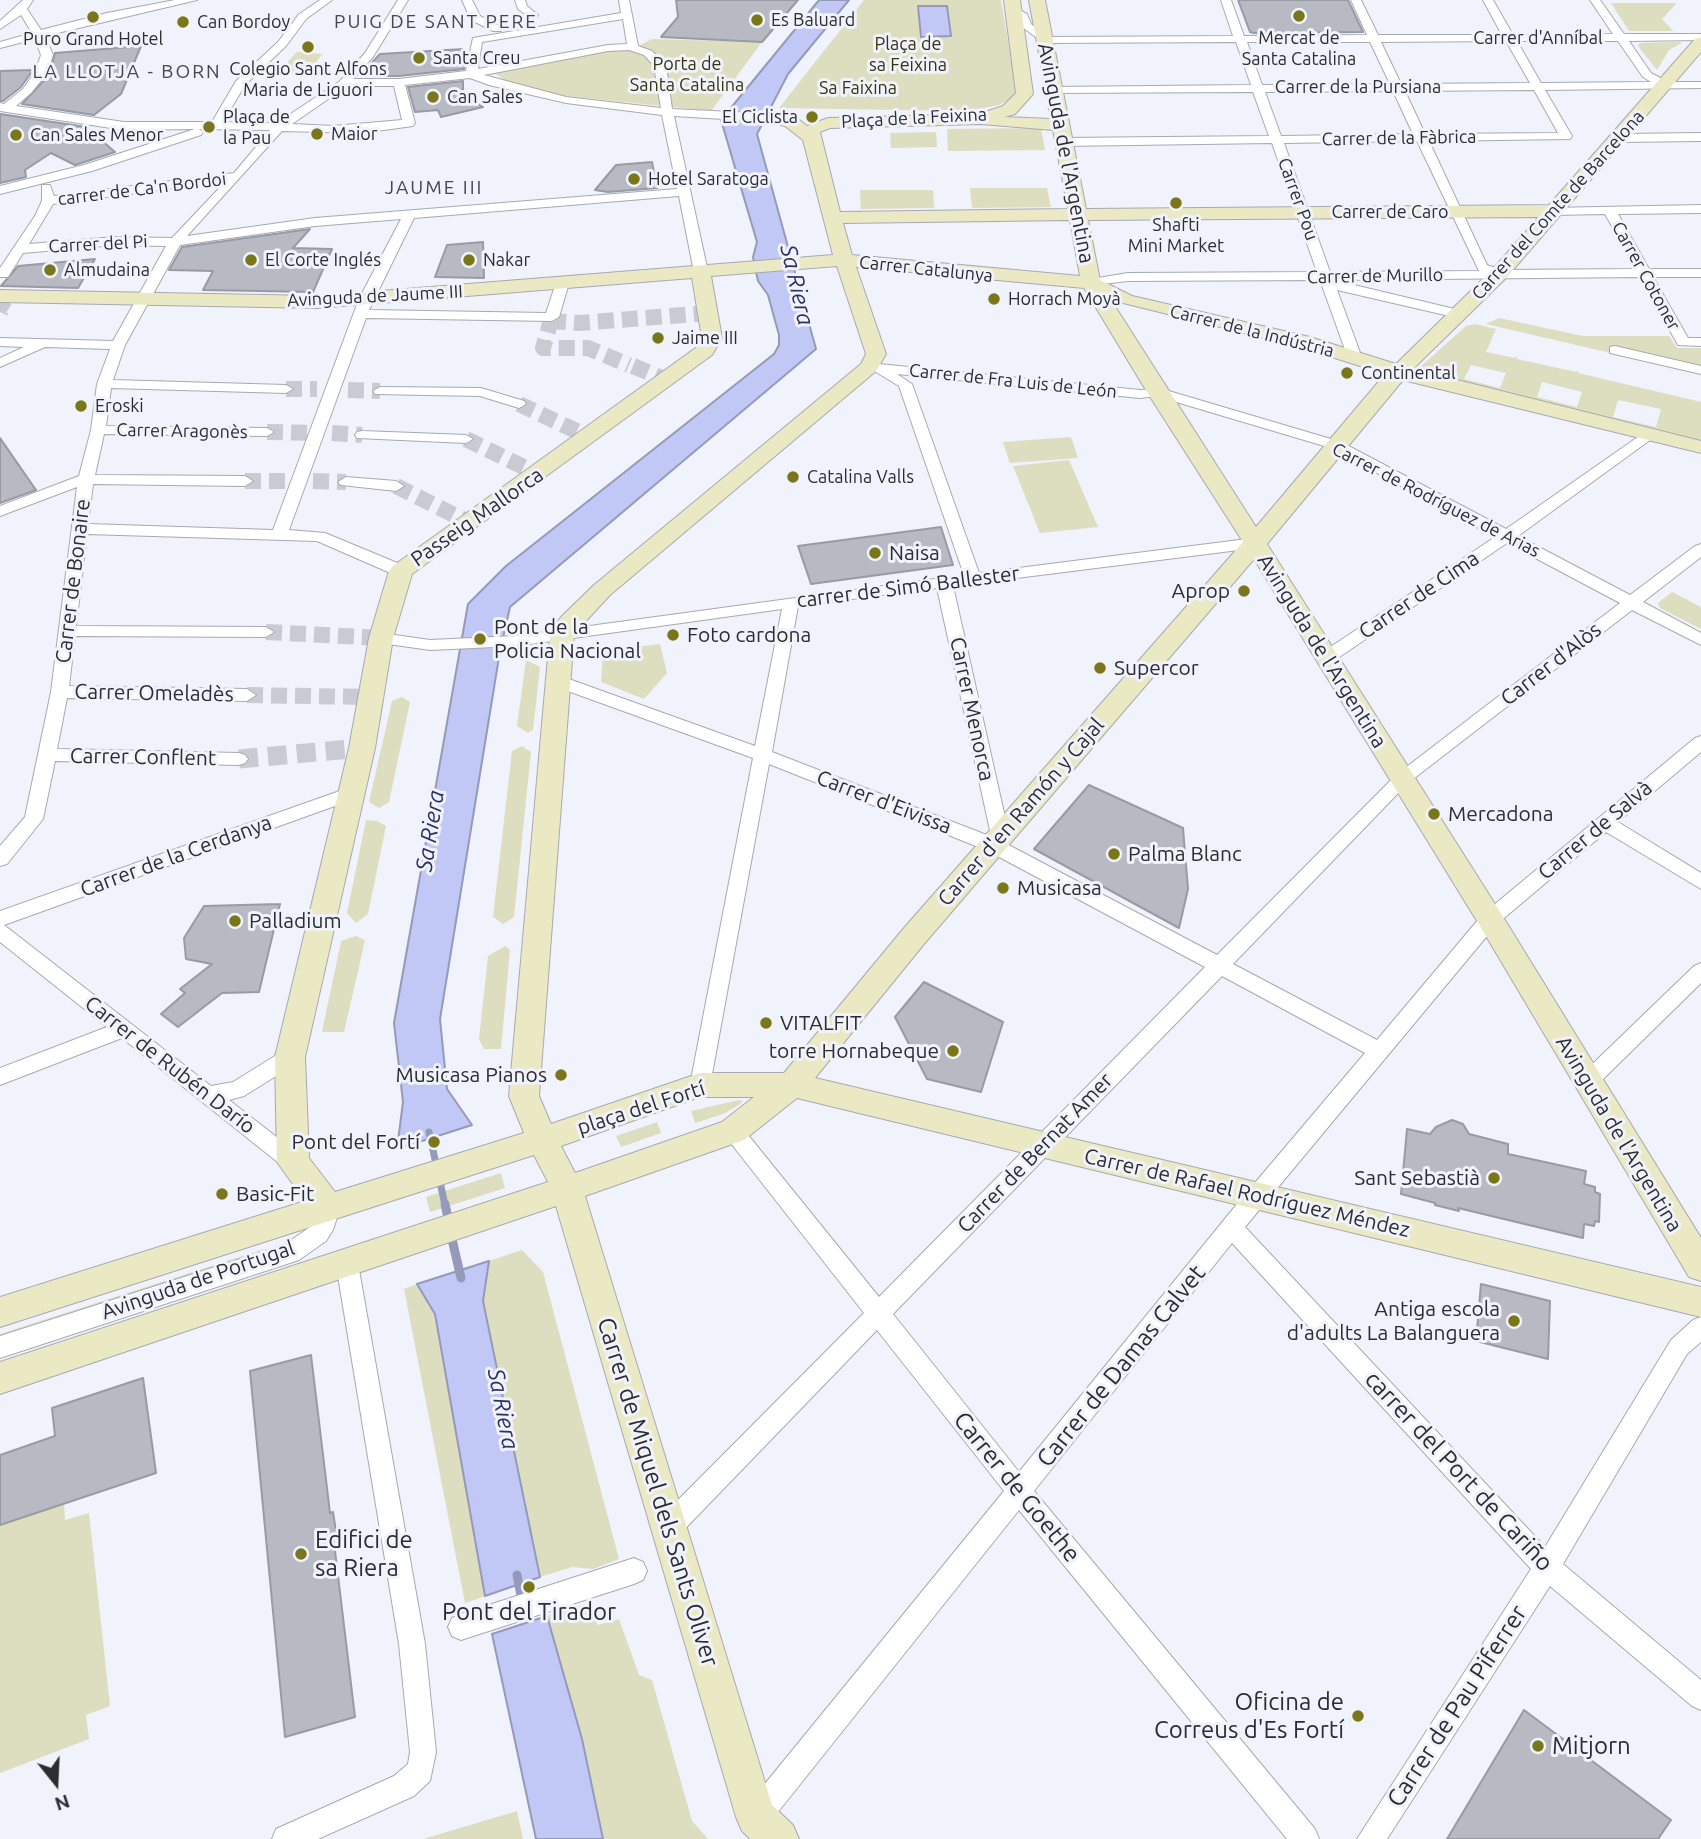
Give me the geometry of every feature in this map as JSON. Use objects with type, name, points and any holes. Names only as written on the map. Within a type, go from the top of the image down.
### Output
[{"type":"street","points":[[0,46],[192,0]]},
{"type":"street","points":[[0,190],[46,180],[215,126],[240,83],[257,69],[302,17],[327,0]]},
{"type":"street","name":"Carrer de Bonaire","points":[[0,859],[33,819],[60,692],[86,479],[98,430],[104,384],[118,345],[175,242],[278,128],[344,83],[369,55],[404,0]]},
{"type":"street","points":[[467,0],[475,18],[497,29]]},
{"type":"street","points":[[520,0],[522,6],[533,15]]},
{"type":"street","points":[[344,83],[399,82],[471,74],[608,48],[630,47],[634,44],[624,0]]},
{"type":"street","name":"Avinguda de l'Argentina","points":[[1037,0],[1052,90],[1091,283],[1490,919],[1701,1267]]},
{"type":"street","name":"Carrer Pou","points":[[1226,0],[1355,358]]},
{"type":"street","points":[[1356,0],[1482,267],[1499,274]]},
{"type":"street","points":[[1488,0],[1537,86]]},
{"type":"street","points":[[1595,0],[1647,75],[1665,85]]},
{"type":"street","points":[[0,26],[25,5],[47,55],[41,73],[3,108]]},
{"type":"street","points":[[1013,5],[1023,16],[1026,25],[1044,40],[1240,40]]},
{"type":"street","name":"Avinguda de l'Argentina","points":[[1013,5],[1025,94],[1022,100]]},
{"type":"street","points":[[471,74],[477,40],[626,15]]},
{"type":"street","points":[[253,25],[296,26]]},
{"type":"street","name":"Carrer d'Anníbal","points":[[1240,40],[1701,37]]},
{"type":"street","name":"Carrer del Comte de Barcelona","points":[[1255,543],[1398,371],[1499,274],[1701,42]]},
{"type":"street","name":"Passeig Mallorca","points":[[293,1162],[290,1058],[351,793],[381,638],[401,571],[705,351],[712,338],[702,272],[667,112],[660,65],[648,53],[630,47]]},
{"type":"street","points":[[471,74],[493,83],[566,100],[667,112],[773,118],[791,122],[811,138],[835,218],[844,260],[876,349],[869,367],[602,590],[569,622],[562,634],[524,1096],[542,1140]]},
{"type":"street","points":[[3,108],[124,126],[246,125],[343,130],[410,123],[399,82]]},
{"type":"street","name":"Carrer de la Pursiana","points":[[1052,90],[1701,85]]},
{"type":"street","name":"Carrer de la Fàbrica","points":[[1061,133],[1276,140],[1566,136],[1537,86]]},
{"type":"street","name":"Plaça de la Feixina","points":[[811,138],[810,133],[814,128],[828,123],[980,119],[1009,110],[1022,100]]},
{"type":"street","points":[[980,119],[1061,133]]},
{"type":"street","points":[[1620,138],[1701,137]]},
{"type":"street","name":"carrer de Ca'n Bordoi","points":[[48,201],[237,176]]},
{"type":"street","points":[[3,274],[48,201],[46,180]]},
{"type":"street","name":"Carrer del Pi","points":[[21,248],[116,241],[175,242],[315,222],[684,192]]},
{"type":"street","name":"Carrer de Caro","points":[[835,218],[1701,209]]},
{"type":"street","name":"Carrer Cotoner","points":[[1609,210],[1684,342],[1701,342]]},
{"type":"street","points":[[279,535],[306,481],[324,433],[333,389],[363,307],[410,213]]},
{"type":"street","name":"Avinguda de Jaume III","points":[[0,296],[317,302],[363,307],[562,284],[844,260]]},
{"type":"street","name":"Carrer Catalunya","points":[[844,260],[1091,283]]},
{"type":"street","name":"Carrer de Murillo","points":[[1091,283],[1128,277],[1328,280],[1499,274],[1701,273]]},
{"type":"street","points":[[1328,280],[1458,314]]},
{"type":"street","name":"Carrer de la Indústria","points":[[1091,283],[1126,300],[1303,341],[1398,371],[1701,447]]},
{"type":"street","points":[[363,307],[552,317],[562,284]]},
{"type":"street","points":[[0,342],[118,345]]},
{"type":"street","points":[[0,363],[41,344]]},
{"type":"street","points":[[1615,350],[1701,370]]},
{"type":"street","points":[[869,367],[893,376],[905,384],[973,579]]},
{"type":"street","name":"Carrer de Fra Luis de León","points":[[869,367],[1140,394],[1157,392]]},
{"type":"street","points":[[104,384],[286,389]]},
{"type":"street","points":[[380,391],[481,393],[519,404]]},
{"type":"street","name":"Carrer de Rodríguez de Arias","points":[[1157,392],[1336,445],[1701,640]]},
{"type":"street","name":"Carrer Aragonès","points":[[98,430],[267,432]]},
{"type":"street","points":[[362,435],[466,439]]},
{"type":"street","name":"Carrer de Cima","points":[[1326,658],[1507,536],[1650,435]]},
{"type":"street","points":[[0,511],[86,479],[245,481]]},
{"type":"street","points":[[346,482],[396,486]]},
{"type":"street","points":[[79,528],[318,536],[401,571]]},
{"type":"street","name":"carrer de Simó Ballester","points":[[562,634],[1255,543]]},
{"type":"street","name":"Carrer d'en Ramón y Cajal","points":[[567,1189],[733,1131],[792,1085],[914,936],[1255,543]]},
{"type":"street","name":"Carrer d'Alòs","points":[[1402,779],[1701,549]]},
{"type":"street","name":"Carrer Menorca","points":[[944,582],[997,840]]},
{"type":"street","points":[[700,1085],[791,602]]},
{"type":"street","points":[[68,631],[266,632]]},
{"type":"street","points":[[381,638],[430,645],[516,641],[562,634]]},
{"type":"street","name":"Carrer d'Eivissa","points":[[560,682],[997,840],[1219,965],[1380,1051]]},
{"type":"street","name":"Carrer Omeladès","points":[[60,692],[247,695]]},
{"type":"street","name":"Carrer de Salvà","points":[[1490,919],[1701,742]]},
{"type":"street","name":"Carrer Conflent","points":[[47,755],[239,758]]},
{"type":"street","name":"Carrer de Bernat Amer","points":[[669,1527],[1402,779]]},
{"type":"street","name":"Carrer de la Cerdanya","points":[[0,919],[351,793]]},
{"type":"street","points":[[1605,822],[1701,882]]},
{"type":"street","name":"Carrer de Damas Calvet","points":[[767,1828],[1020,1492],[1259,1195],[1490,919]]},
{"type":"street","name":"Carrer de Rubén Darío","points":[[0,931],[293,1162],[329,1209]]},
{"type":"street","points":[[1587,1082],[1701,971]]},
{"type":"street","points":[[0,1077],[124,1029]]},
{"type":"street","points":[[208,1095],[237,1090],[290,1058]]},
{"type":"street","name":"plaça del Fortí","points":[[329,1209],[700,1085],[792,1085]]},
{"type":"street","name":"Carrer de Rafael Rodríguez Méndez","points":[[792,1085],[1701,1302]]},
{"type":"street","name":"Carrer de Goethe","points":[[733,1131],[1020,1492],[1305,1839]]},
{"type":"street","name":"Carrer de Miquel dels Sants Oliver","points":[[542,1140],[567,1189],[669,1527],[767,1828]]},
{"type":"street","points":[[286,1839],[404,1786],[420,1771],[423,1752],[412,1644],[347,1264],[567,1189]]},
{"type":"street","name":"Avinguda de Portugal","points":[[0,1312],[329,1209]]},
{"type":"street","name":"Avinguda de Portugal","points":[[0,1347],[291,1253],[317,1234],[325,1223],[329,1209]]},
{"type":"street","name":"carrer del Port de Cariño","points":[[1232,1228],[1547,1567],[1701,1697]]},
{"type":"street","name":"Avinguda de Portugal","points":[[0,1378],[347,1264]]},
{"type":"street","name":"Carrer de Pau Piferrer","points":[[1371,1839],[1547,1567],[1679,1347],[1701,1327]]},
{"type":"street","points":[[461,1627],[634,1571]]},
{"type":"green space","name":"Plaça de sa Feixina","points":[[864,0],[1001,0],[1016,89],[1012,98],[999,105],[967,111],[779,108]]},
{"type":"green space","points":[[1611,3],[1677,3],[1662,19],[1673,31],[1629,31]]},
{"type":"green space","name":"Porta de Santa Catalina","points":[[652,39],[762,42],[711,111],[565,96],[507,82],[492,71],[639,46]]},
{"type":"green space","points":[[1640,43],[1682,43],[1669,50],[1657,70],[1638,46]]},
{"type":"green space","points":[[297,52],[322,54],[307,75],[278,72]]},
{"type":"green space","points":[[1041,128],[1045,150],[948,151],[947,129]]},
{"type":"green space","points":[[936,132],[937,147],[891,148],[890,133]]},
{"type":"green space","points":[[970,188],[1047,188],[1051,207],[972,208]]},
{"type":"green space","points":[[860,190],[933,190],[934,208],[861,209]]},
{"type":"green space","points":[[1499,318],[1583,336],[1669,336],[1677,348],[1701,348],[1701,374],[1486,324]]},
{"type":"green space","points":[[1475,324],[1496,329],[1486,352],[1515,358],[1516,355],[1517,359],[1576,372],[1577,370],[1578,373],[1701,402],[1701,444],[1496,391],[1419,368],[1466,326]],"holes":[[[1471,365],[1506,373],[1500,388],[1464,379]],[[1542,382],[1582,392],[1577,407],[1537,397]],[[1618,400],[1661,409],[1656,427],[1613,417]]]},
{"type":"green space","points":[[1071,437],[1078,458],[1010,463],[1003,442]]},
{"type":"green space","points":[[1069,460],[1098,527],[1040,533],[1013,466]]},
{"type":"green space","points":[[1672,592],[1701,607],[1701,629],[1660,608],[1658,603]]},
{"type":"green space","points":[[660,644],[667,673],[644,699],[601,682],[603,651]]},
{"type":"green space","points":[[526,660],[540,667],[533,730],[528,733],[517,726]]},
{"type":"green space","points":[[402,697],[410,702],[389,802],[379,808],[369,802],[392,701]]},
{"type":"green space","points":[[522,746],[531,752],[514,917],[503,924],[493,917],[512,751]]},
{"type":"green space","points":[[366,820],[377,821],[386,826],[368,914],[356,923],[347,913]]},
{"type":"green space","points":[[356,936],[365,940],[344,1032],[322,1032],[341,941]]},
{"type":"green space","points":[[505,946],[510,950],[501,1049],[484,1049],[479,1039],[488,956]]},
{"type":"green space","points":[[743,1101],[723,1114],[695,1123],[691,1111]]},
{"type":"green space","points":[[657,1122],[661,1133],[621,1147],[616,1136]]},
{"type":"green space","points":[[501,1173],[505,1188],[430,1212],[426,1197]]},
{"type":"green space","points":[[264,1249],[263,1252],[0,1337],[0,1334]]},
{"type":"green space","points":[[522,1250],[543,1272],[619,1559],[593,1569],[572,1567],[540,1577],[483,1301],[489,1261]]},
{"type":"green space","points":[[417,1284],[435,1314],[485,1596],[465,1603],[404,1289]]},
{"type":"green space","points":[[64,1504],[65,1520],[89,1513],[110,1706],[86,1715],[89,1739],[0,1773],[0,1525]]},
{"type":"green space","points":[[578,1606],[589,1611],[598,1625],[619,1619],[639,1675],[652,1680],[692,1821],[708,1839],[603,1839],[582,1739],[547,1616]]},
{"type":"green space","points":[[517,1811],[523,1839],[424,1839],[430,1837]]},
{"type":"water","points":[[819,0],[849,0],[788,74],[757,134],[816,349],[510,607],[500,651],[440,1019],[447,1089],[472,1125],[397,1149],[403,1102],[394,1023],[468,604],[506,566],[774,354],[779,345],[779,335],[768,295],[758,281],[753,257],[757,242],[721,120]]},
{"type":"water","points":[[918,6],[947,6],[951,36],[921,37]]},
{"type":"water","points":[[489,1261],[483,1301],[540,1577],[485,1596],[435,1314],[417,1284]]},
{"type":"water","points":[[547,1616],[582,1739],[603,1839],[536,1839],[492,1634]]},
{"type":"building","points":[[676,0],[798,0],[762,42],[661,37],[678,17]]},
{"type":"building","name":"Mercat de Santa Catalina","points":[[1238,0],[1348,0],[1363,32],[1250,32]]},
{"type":"building","points":[[141,46],[121,94],[94,115],[22,104],[49,75],[55,53]]},
{"type":"building","name":"Santa Creu","points":[[464,49],[464,69],[399,76],[374,76],[365,70],[380,54]]},
{"type":"building","points":[[33,70],[21,87],[0,101],[0,71]]},
{"type":"building","name":"Can Sales","points":[[463,81],[463,94],[483,107],[441,117],[438,110],[415,112],[408,87]]},
{"type":"building","points":[[0,114],[86,127],[115,152],[75,165],[51,153],[25,170],[26,177],[0,183]]},
{"type":"building","name":"Hotel Saratoga","points":[[652,162],[657,188],[608,192],[595,190],[616,165]]},
{"type":"building","name":"El Corte Inglés","points":[[310,229],[293,248],[332,249],[313,292],[203,290],[213,271],[169,270],[182,247]]},
{"type":"building","name":"Nakar","points":[[483,242],[484,278],[435,277],[447,245]]},
{"type":"building","name":"Almudaina","points":[[95,259],[78,288],[1,286],[18,266]]},
{"type":"building","points":[[0,438],[36,490],[0,503]]},
{"type":"building","name":"Naisa","points":[[941,527],[953,565],[811,584],[798,546]]},
{"type":"building","name":"Palma Blanc","points":[[1089,785],[1183,828],[1188,889],[1179,928],[1034,849]]},
{"type":"building","points":[[280,904],[259,992],[222,993],[178,1027],[161,1014],[185,993],[180,989],[212,964],[186,959],[184,938],[204,906]]},
{"type":"building","name":"torre Hornabeque","points":[[924,982],[1003,1022],[981,1092],[927,1079],[895,1017]]},
{"type":"building","name":"Sant Sebastià","points":[[1452,1120],[1463,1124],[1469,1134],[1508,1144],[1508,1154],[1586,1171],[1584,1184],[1595,1187],[1595,1192],[1600,1194],[1599,1222],[1595,1221],[1594,1226],[1584,1224],[1583,1238],[1458,1208],[1459,1211],[1401,1194],[1407,1129],[1430,1134],[1436,1127]]},
{"type":"building","name":"Antiga escola d'adults La Balanguera","points":[[1481,1284],[1550,1301],[1548,1359],[1476,1341]]},
{"type":"building","name":"Edifici de sa Riera","points":[[311,1355],[330,1513],[333,1512],[336,1533],[333,1534],[355,1717],[285,1737],[250,1371]]},
{"type":"building","points":[[143,1378],[156,1473],[0,1525],[0,1455],[55,1436],[52,1408]]},
{"type":"building","name":"Mitjorn","points":[[1524,1710],[1671,1820],[1658,1839],[1447,1839]]},
{"type":"waterway","name":"Sa Riera","points":[[429,1132],[445,1205]]},
{"type":"waterway","name":"Sa Riera","points":[[445,1204],[449,1223]]},
{"type":"waterway","name":"Sa Riera","points":[[451,1235],[461,1278]]},
{"type":"waterway","name":"Sa Riera","points":[[517,1575],[522,1601]]},
{"type":"tunnel","points":[[0,311],[10,296]]},
{"type":"tunnel","points":[[551,321],[579,323],[709,313]]},
{"type":"tunnel","points":[[551,321],[552,317]]},
{"type":"tunnel","points":[[551,321],[543,348],[588,348],[629,365]]},
{"type":"tunnel","points":[[633,366],[664,379]]},
{"type":"tunnel","points":[[286,389],[317,389]]},
{"type":"tunnel","points":[[348,390],[380,391]]},
{"type":"tunnel","points":[[519,404],[589,437]]},
{"type":"tunnel","points":[[267,432],[317,433]]},
{"type":"tunnel","points":[[332,433],[362,435]]},
{"type":"tunnel","points":[[466,439],[538,474]]},
{"type":"tunnel","points":[[245,481],[299,481]]},
{"type":"tunnel","points":[[313,481],[346,482]]},
{"type":"tunnel","points":[[396,486],[470,523]]},
{"type":"tunnel","points":[[266,632],[381,638]]},
{"type":"tunnel","points":[[247,695],[371,697]]},
{"type":"tunnel","points":[[239,759],[362,748]]},
{"type":"place","name":"Mercat de Santa Catalina","points":[[1299,16]]},
{"type":"place","name":"Puro Grand Hotel","points":[[93,17]]},
{"type":"place","name":"Es Baluard","points":[[757,20]]},
{"type":"place","name":"Can Bordoy","points":[[183,22]]},
{"type":"place","name":"Colegio Sant Alfons Maria de Liguori","points":[[308,47]]},
{"type":"place","name":"Santa Creu","points":[[419,58]]},
{"type":"place","name":"Can Sales","points":[[433,97]]},
{"type":"place","name":"El Ciclista","points":[[812,117]]},
{"type":"place","name":"Plaça de la Pau","points":[[209,127]]},
{"type":"place","name":"Maior","points":[[317,134]]},
{"type":"place","name":"Can Sales Menor","points":[[16,135]]},
{"type":"place","name":"Hotel Saratoga","points":[[634,179]]},
{"type":"place","name":"Shafti Mini Market","points":[[1176,203]]},
{"type":"place","name":"El Corte Inglés","points":[[251,260]]},
{"type":"place","name":"Nakar","points":[[469,260]]},
{"type":"place","name":"Almudaina","points":[[50,270]]},
{"type":"place","name":"Horrach Moyà","points":[[994,299]]},
{"type":"place","name":"Jaime III","points":[[658,338]]},
{"type":"place","name":"Continental","points":[[1347,373]]},
{"type":"place","name":"Eroski","points":[[81,406]]},
{"type":"place","name":"Catalina Valls","points":[[793,477]]},
{"type":"place","name":"Naisa","points":[[875,553]]},
{"type":"place","name":"Aprop","points":[[1244,591]]},
{"type":"place","name":"Foto cardona","points":[[673,635]]},
{"type":"place","name":"Pont de la Policia Nacional","points":[[480,639]]},
{"type":"place","name":"Supercor","points":[[1100,668]]},
{"type":"place","name":"Mercadona","points":[[1434,814]]},
{"type":"place","name":"Palma Blanc","points":[[1114,854]]},
{"type":"place","name":"Musicasa","points":[[1003,888]]},
{"type":"place","name":"Palladium","points":[[235,921]]},
{"type":"place","name":"VITALFIT","points":[[766,1023]]},
{"type":"place","name":"torre Hornabeque","points":[[953,1051]]},
{"type":"place","name":"Musicasa Pianos","points":[[561,1075]]},
{"type":"place","name":"Pont del Fortí","points":[[434,1142]]},
{"type":"place","name":"Sant Sebastià","points":[[1494,1178]]},
{"type":"place","name":"Basic-Fit","points":[[222,1194]]},
{"type":"place","name":"Antiga escola d'adults La Balanguera","points":[[1514,1321]]},
{"type":"place","name":"Edifici de sa Riera","points":[[301,1554]]},
{"type":"place","name":"Pont del Tirador","points":[[529,1587]]},
{"type":"place","name":"Oficina de Correus d'Es Fortí","points":[[1358,1716]]},
{"type":"place","name":"Mitjorn","points":[[1538,1746]]},
{"type":"district","name":"PUIG DE SANT PERE","points":[[436,22]]},
{"type":"district","name":"LA LLOTJA - BORN","points":[[127,72]]},
{"type":"district","name":"JAUME III","points":[[434,188]]},
{"type":"park label","name":"Sa Faixina","points":[[858,88]]}]
